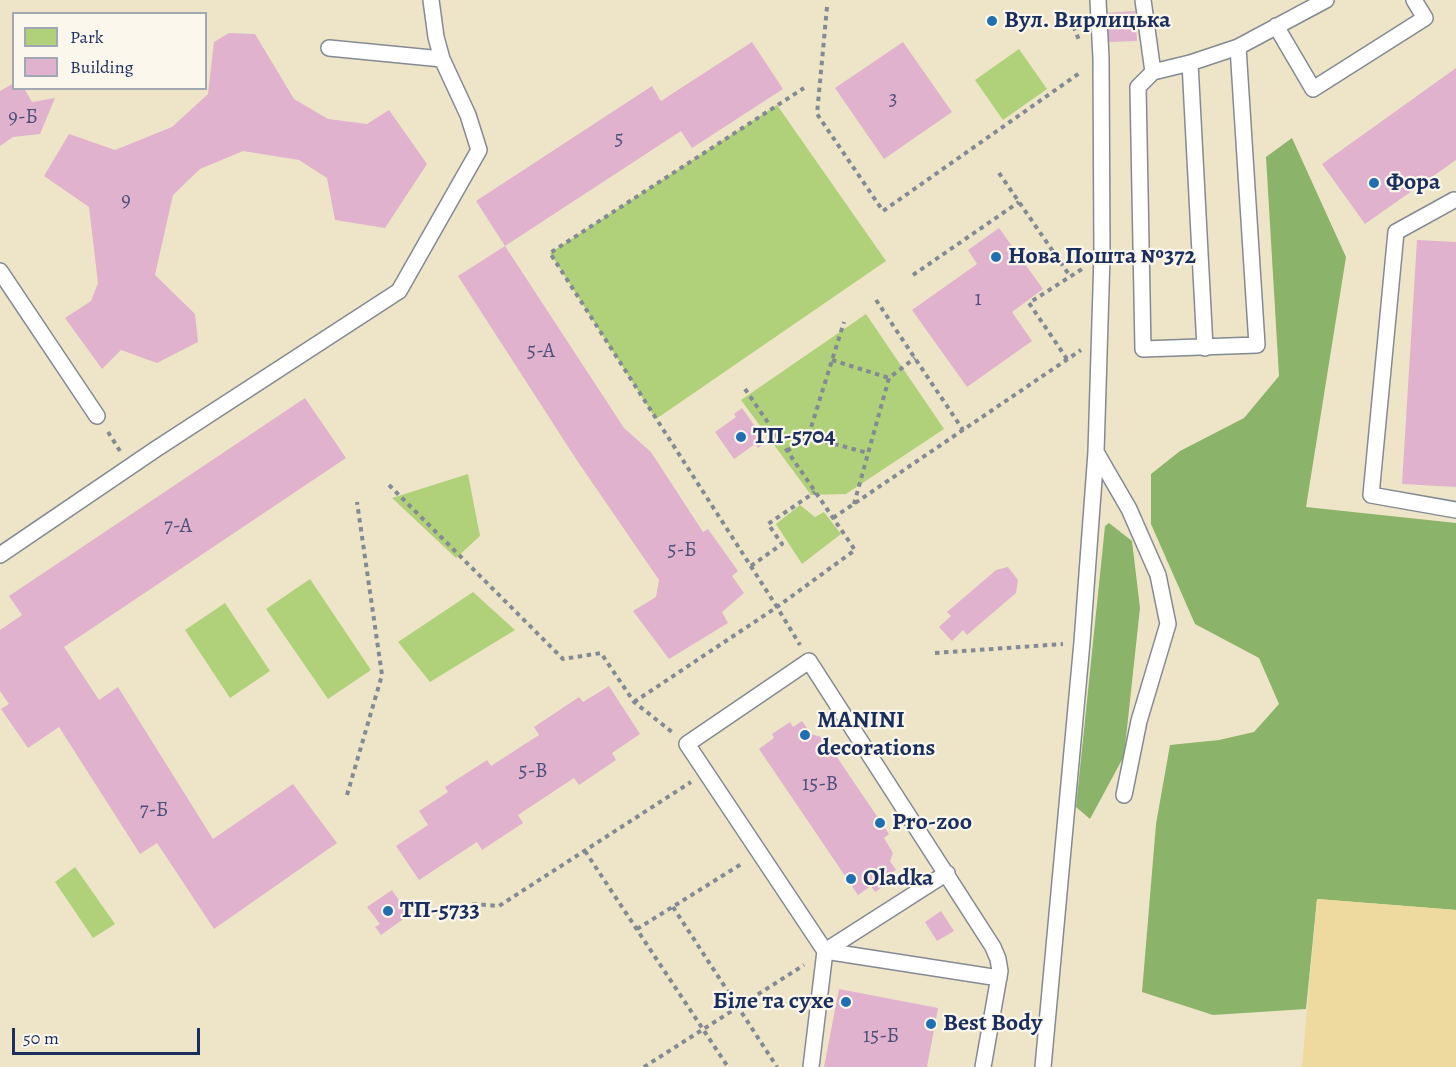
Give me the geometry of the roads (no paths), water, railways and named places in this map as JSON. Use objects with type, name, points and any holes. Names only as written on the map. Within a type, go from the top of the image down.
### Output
[{"type":"lane","points":[[0,555],[130,466],[399,291],[479,150],[468,115],[442,59],[436,37],[431,0]]},
{"type":"lane","points":[[1043,1067],[1082,642],[1096,452],[1102,256],[1101,58],[1098,0]]},
{"type":"lane","points":[[1143,0],[1153,72]]},
{"type":"lane","points":[[1238,47],[1257,345],[1143,349],[1138,87],[1153,72],[1190,63],[1238,47],[1326,0]]},
{"type":"lane","points":[[1276,26],[1313,89],[1425,18],[1414,0]]},
{"type":"lane","points":[[329,48],[442,59]]},
{"type":"lane","points":[[1190,63],[1205,348]]},
{"type":"lane","points":[[1455,200],[1396,232],[1371,495],[1456,510]]},
{"type":"lane","points":[[0,271],[97,416]]},
{"type":"lane","points":[[1096,452],[1129,509],[1158,575],[1168,624],[1139,721],[1124,795]]},
{"type":"lane","points":[[811,1067],[825,951],[687,744],[809,661],[993,947],[998,959],[999,978],[982,1067]]},
{"type":"lane","points":[[825,951],[947,873]]},
{"type":"lane","points":[[825,951],[999,978]]},
{"type":"place","name":"Вул. Вирлицька","points":[[992,21]]},
{"type":"place","name":"Фора","points":[[1374,183]]},
{"type":"place","name":"Нова Пошта №372","points":[[996,257]]},
{"type":"place","name":"ТП-5704","points":[[741,437]]},
{"type":"place","name":"MANINI decorations","points":[[805,735]]},
{"type":"place","name":"Pro-zoo","points":[[880,823]]},
{"type":"place","name":"Oladka","points":[[851,879]]},
{"type":"place","name":"ТП-5733","points":[[388,911]]},
{"type":"place","name":"Біле та сухе","points":[[846,1002]]},
{"type":"place","name":"Best Body","points":[[931,1024]]}]
